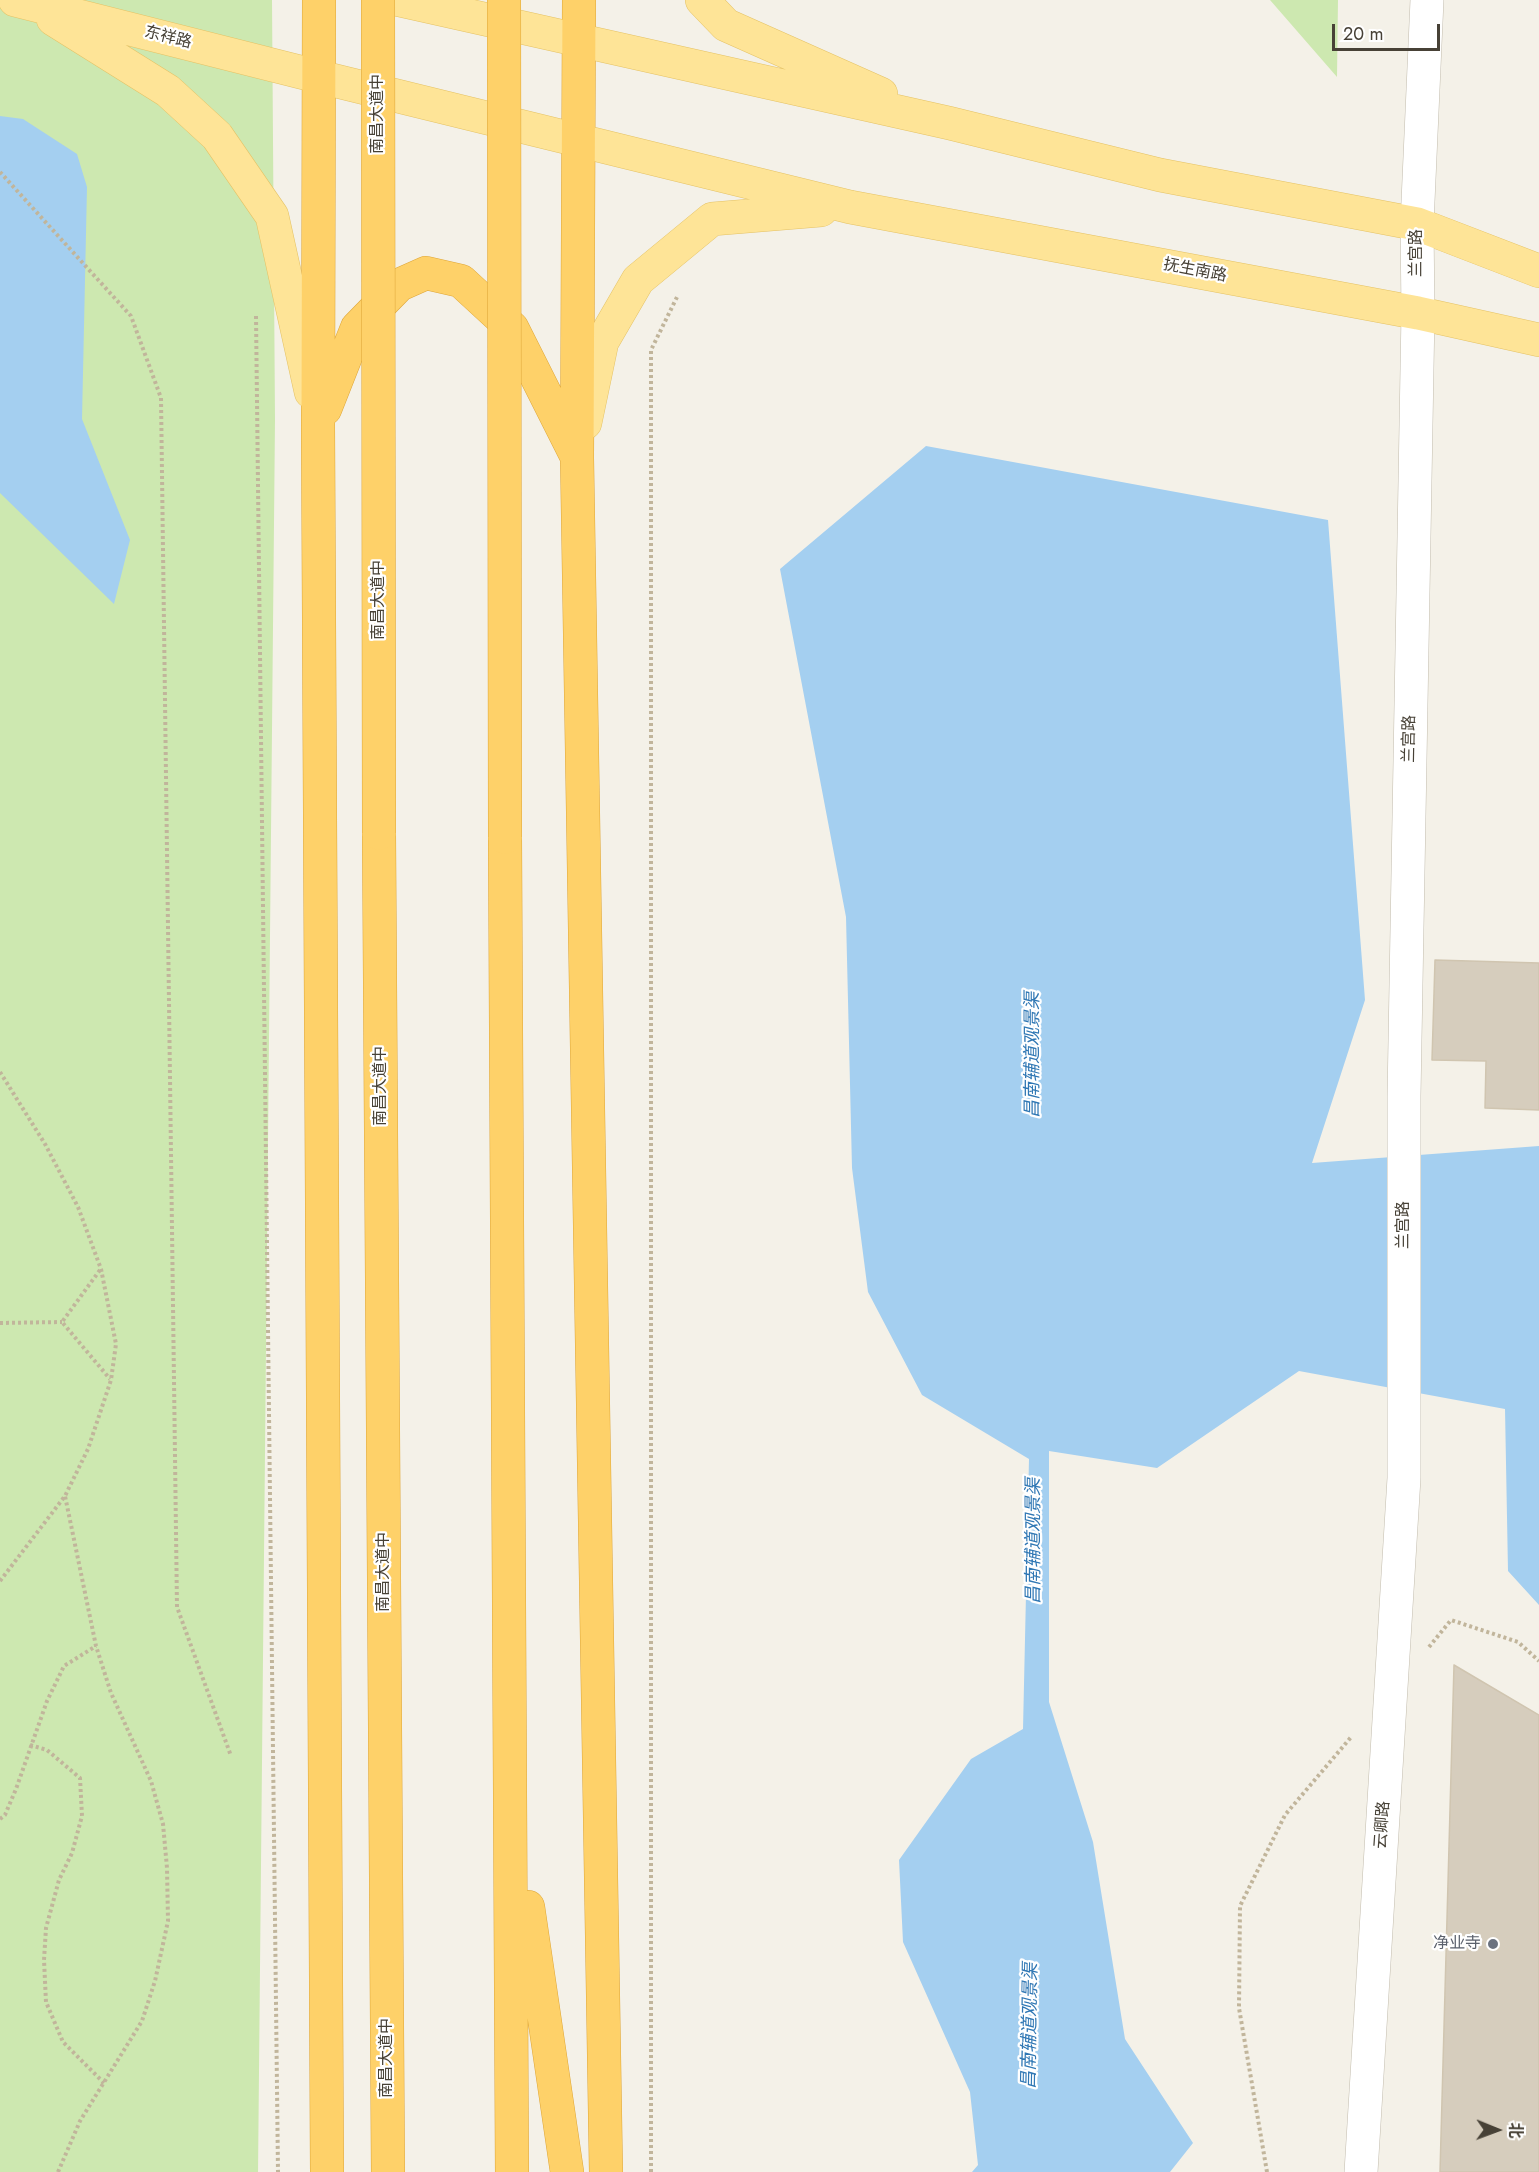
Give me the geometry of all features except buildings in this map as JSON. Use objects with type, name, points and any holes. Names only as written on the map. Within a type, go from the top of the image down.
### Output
[{"type":"highway","points":[[319,0],[318,425],[327,2172]]},
{"type":"highway","name":"南昌大道中","points":[[378,0],[379,833],[388,2172]]},
{"type":"highway","points":[[504,0],[505,837],[512,2172]]},
{"type":"highway","points":[[579,0],[577,457],[606,2172]]},
{"type":"highway","points":[[318,425],[357,328],[399,285],[426,273],[461,280],[512,328],[577,457]]},
{"type":"highway","points":[[511,1793],[567,2172]]},
{"type":"main road","points":[[399,0],[949,123],[1160,175],[1417,224],[1539,271]]},
{"type":"main road","points":[[702,0],[726,25],[949,123]]},
{"type":"main road","name":"东祥路","points":[[21,1],[850,207]]},
{"type":"main road","points":[[21,1],[168,91],[217,136],[272,216],[318,425]]},
{"type":"main road","points":[[577,457],[602,342],[638,280],[712,219],[850,207]]},
{"type":"main road","name":"抚生南路","points":[[850,207],[1418,313],[1539,340]]},
{"type":"street","name":"兰宫路","points":[[1404,1478],[1404,1096],[1418,313],[1417,224],[1427,0]]},
{"type":"street","name":"云卿路","points":[[1361,2172],[1404,1478]]},
{"type":"path","points":[[0,172],[131,316],[161,398],[177,1607],[231,1756]]},
{"type":"path","points":[[651,2172],[651,350],[681,288],[672,252]]},
{"type":"path","points":[[256,314],[278,2172]]},
{"type":"path","points":[[0,1072],[45,1144],[78,1207],[101,1269],[116,1344],[111,1380],[88,1449],[65,1496],[0,1581]]},
{"type":"path","points":[[62,1322],[101,1269]]},
{"type":"path","points":[[0,1323],[62,1322]]},
{"type":"path","points":[[62,1322],[111,1380]]},
{"type":"path","points":[[58,2172],[80,2121],[142,2021],[168,1920],[163,1824],[151,1781],[111,1693],[96,1646],[65,1496]]},
{"type":"path","points":[[1429,1647],[1451,1620],[1518,1642],[1539,1662]]},
{"type":"path","points":[[0,1819],[5,1815],[16,1789],[47,1701],[64,1666],[96,1646]]},
{"type":"path","points":[[1267,2172],[1239,2008],[1240,1906],[1285,1815],[1353,1734]]},
{"type":"path","points":[[30,1745],[47,1750],[80,1778],[82,1816],[72,1853],[59,1880],[46,1928],[44,1960],[46,2002],[63,2043],[104,2083]]},
{"type":"green space","points":[[0,0],[272,0],[275,420],[258,2172],[0,2172]]},
{"type":"green space","points":[[1270,0],[1338,0],[1337,77]]},
{"type":"water","points":[[0,116],[23,119],[77,154],[87,187],[82,419],[130,540],[114,604],[0,493]]},
{"type":"water","name":"昌南辅道观景渠","points":[[926,446],[1328,520],[1365,1000],[1312,1163],[1539,1146],[1539,1605],[1508,1571],[1505,1409],[1299,1371],[1157,1468],[1049,1451],[1049,1702],[1093,1842],[1125,2039],[1193,2143],[1170,2172],[972,2172],[978,2165],[970,2092],[903,1942],[899,1860],[971,1759],[1023,1729],[1029,1459],[922,1395],[868,1292],[852,1168],[846,917],[780,569]]},
{"type":"place","name":"净业寺","points":[[1493,1944]]}]
